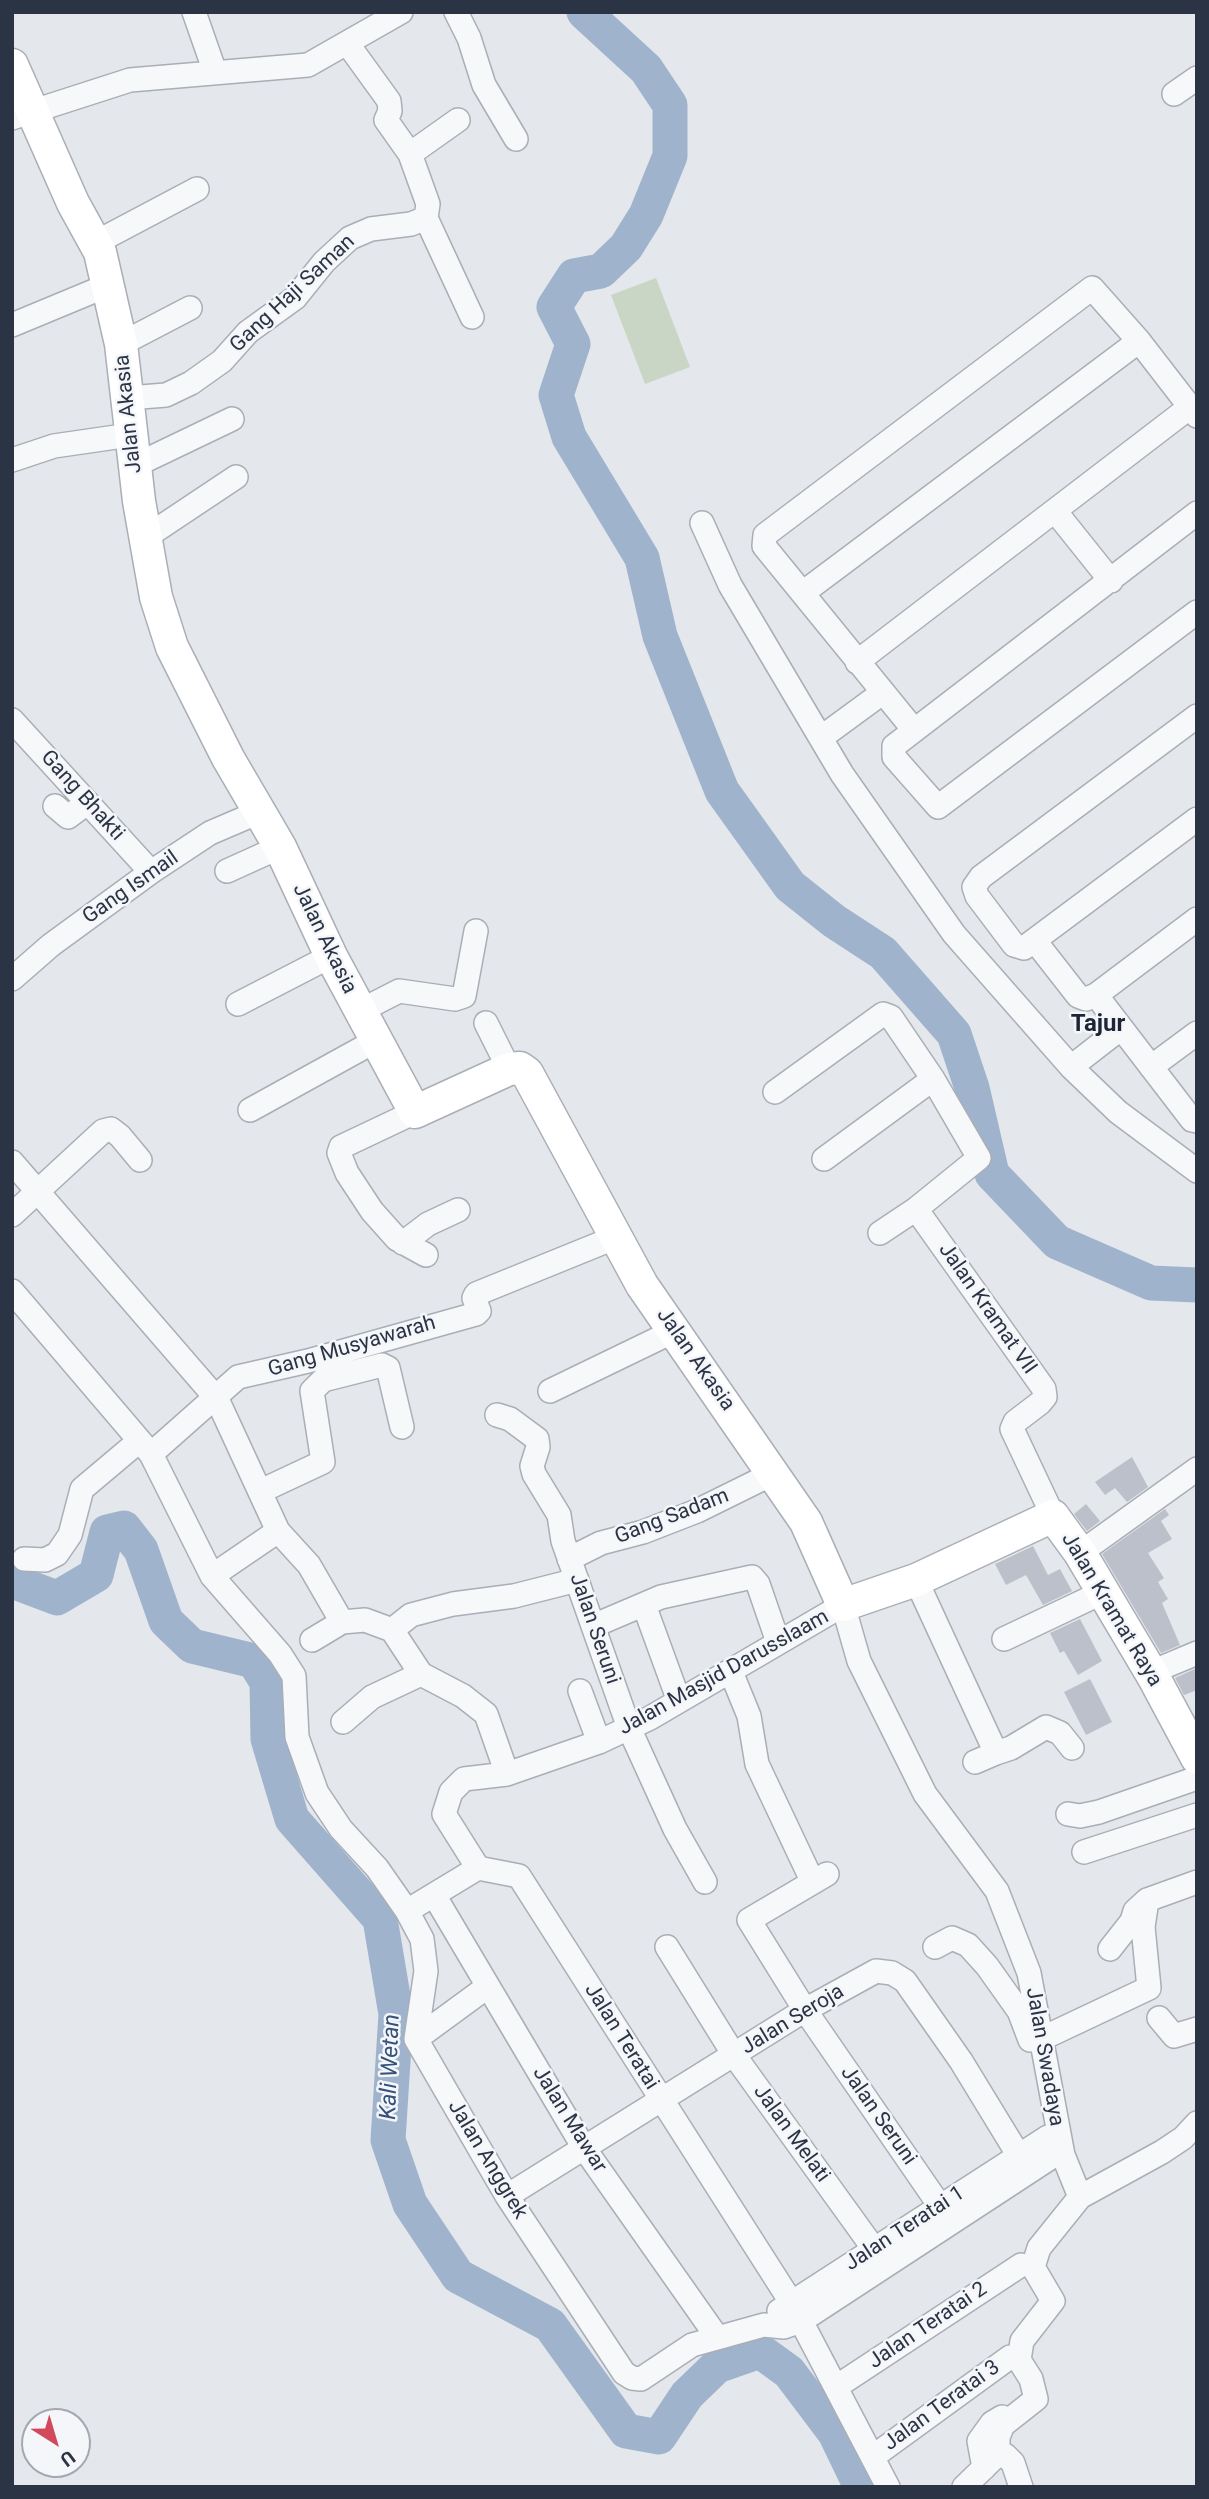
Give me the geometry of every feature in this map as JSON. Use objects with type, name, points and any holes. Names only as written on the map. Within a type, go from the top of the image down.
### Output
[{"type":"street","points":[[194,12],[215,72]]},
{"type":"street","points":[[22,114],[130,80],[308,65],[347,43],[371,20],[401,12]]},
{"type":"street","points":[[456,12],[469,38],[484,85],[516,139]]},
{"type":"street","points":[[347,43],[389,101],[387,124],[410,154],[428,204],[426,218],[472,317]]},
{"type":"street","name":"Jalan Akasia","points":[[12,65],[22,114],[100,252],[121,344],[134,466],[156,597],[172,647],[259,812],[280,846],[331,956],[415,1112]]},
{"type":"street","points":[[1174,94],[1197,78]]},
{"type":"street","points":[[410,154],[458,120]]},
{"type":"street","points":[[95,243],[197,189]]},
{"type":"street","name":"Gang Haji Saman","points":[[128,398],[166,395],[191,383],[222,361],[248,332],[295,298],[324,262],[350,238],[371,229],[411,224],[426,218]]},
{"type":"street","points":[[12,325],[106,286]]},
{"type":"street","points":[[857,662],[1055,511],[1193,411],[1096,290],[1087,289],[765,535],[764,546],[804,592],[857,662],[914,730]]},
{"type":"street","points":[[121,344],[190,307]]},
{"type":"street","points":[[804,592],[1139,341]]},
{"type":"street","points":[[134,466],[232,419]]},
{"type":"street","points":[[12,460],[54,446],[130,435]]},
{"type":"street","points":[[146,537],[236,477]]},
{"type":"street","points":[[1055,511],[1111,580]]},
{"type":"street","points":[[1197,513],[894,746],[894,757],[937,807],[1197,612]]},
{"type":"street","points":[[702,523],[730,585],[870,818],[954,934],[1118,1112],[1197,1171]]},
{"type":"street","points":[[822,737],[882,693]]},
{"type":"street","points":[[1197,716],[981,877],[974,887],[977,896],[1014,945],[1024,948],[1197,819]]},
{"type":"street","name":"Gang Bhakti","points":[[12,720],[151,872]]},
{"type":"street","points":[[55,806],[68,817],[88,803]]},
{"type":"street","name":"Gang Ismail","points":[[12,979],[51,946],[151,872],[210,833],[259,812]]},
{"type":"street","points":[[227,871],[280,846]]},
{"type":"street","points":[[1035,941],[1078,996],[1086,999],[1096,995],[1197,919]]},
{"type":"street","points":[[360,1011],[399,991],[455,999],[464,996],[476,932]]},
{"type":"street","points":[[238,1004],[331,956]]},
{"type":"street","points":[[1096,995],[1192,1120],[1197,1121]]},
{"type":"street","points":[[775,1092],[887,1013],[933,1079],[979,1158],[916,1209],[880,1233]]},
{"type":"street","points":[[426,1255],[403,1243],[372,1211],[347,1173],[339,1150],[509,1069],[486,1023]]},
{"type":"street","points":[[1151,1067],[1197,1033]]},
{"type":"street","points":[[1077,1068],[1125,1034]]},
{"type":"street","points":[[250,1110],[377,1040]]},
{"type":"street","name":"Jalan Akasia","points":[[509,1069],[520,1068],[527,1073],[614,1238],[674,1331],[806,1522],[843,1605]]},
{"type":"street","points":[[824,1159],[933,1079]]},
{"type":"street","points":[[12,1215],[103,1131],[111,1129],[120,1136],[140,1160]]},
{"type":"street","points":[[12,1162],[217,1399],[278,1531],[309,1566],[342,1622]]},
{"type":"street","name":"Jalan Kramat VII","points":[[916,1209],[1044,1390],[1045,1397],[1015,1422],[1012,1429],[1053,1516]]},
{"type":"street","points":[[403,1243],[428,1224],[458,1210]]},
{"type":"street","name":"Gang Musyawarah","points":[[217,1399],[238,1377],[308,1361],[476,1314],[479,1311],[475,1296],[614,1238]]},
{"type":"street","points":[[12,1291],[145,1447],[212,1576],[280,1654],[294,1676],[298,1737],[317,1793],[341,1829],[377,1868],[422,1938],[426,1970],[416,2039]]},
{"type":"street","points":[[550,1391],[674,1331]]},
{"type":"street","points":[[261,1491],[323,1462],[312,1391],[323,1380],[382,1366],[388,1368],[402,1427]]},
{"type":"street","points":[[24,1559],[45,1560],[57,1554],[68,1540],[82,1489],[217,1399]]},
{"type":"street","name":"Jalan Seruni","points":[[497,1415],[534,1433],[537,1439],[538,1447],[532,1466],[555,1504],[573,1569],[629,1728],[705,1882]]},
{"type":"street","points":[[1080,1553],[1197,1469]]},
{"type":"street","name":"Gang Sadam","points":[[392,1630],[411,1615],[453,1604],[514,1596],[573,1569],[601,1543],[643,1532],[697,1511],[774,1473]]},
{"type":"street","name":"Jalan Kramat Raya","points":[[843,1605],[916,1580],[1053,1516],[1080,1553],[1101,1593],[1153,1676],[1197,1758]]},
{"type":"street","points":[[212,1576],[278,1531]]},
{"type":"street","points":[[593,1626],[661,1597],[752,1577],[758,1584],[778,1642]]},
{"type":"street","points":[[916,1580],[985,1757],[1011,1748],[1046,1727],[1060,1733],[1072,1748]]},
{"type":"street","points":[[1004,1639],[1101,1593]]},
{"type":"street","points":[[644,1605],[680,1701]]},
{"type":"street","name":"Jalan Masjid Darusslaam","points":[[478,1868],[444,1814],[451,1792],[464,1779],[507,1774],[599,1742],[732,1672],[843,1605]]},
{"type":"street","name":"Jalan Swadaya","points":[[843,1605],[859,1661],[925,1794],[997,1891],[1029,1973],[1035,2029],[1063,2155],[1080,2197]]},
{"type":"street","points":[[312,1640],[342,1622],[374,1622],[392,1630],[421,1674],[463,1696],[486,1714],[507,1774]]},
{"type":"street","points":[[1153,1676],[1166,1666],[1197,1653]]},
{"type":"street","name":"Jalan Seruni","points":[[732,1672],[749,1716],[757,1763],[818,1873],[749,1920],[805,2010],[940,2206]]},
{"type":"street","points":[[342,1722],[372,1697],[421,1674]]},
{"type":"street","points":[[580,1692],[599,1742]]},
{"type":"street","points":[[1068,1814],[1080,1816],[1099,1812],[1197,1778]]},
{"type":"street","points":[[1084,1852],[1197,1815]]},
{"type":"street","points":[[407,1911],[478,1868]]},
{"type":"street","name":"Jalan Teratai","points":[[478,1868],[519,1876],[796,2311],[888,2487]]},
{"type":"street","points":[[1110,1949],[1132,1921],[1135,1911],[1147,1900],[1197,1882]]},
{"type":"street","name":"Jalan Mawar","points":[[434,1895],[584,2148],[717,2337]]},
{"type":"street","points":[[1035,2029],[1149,1988],[1143,1927],[1147,1900]]},
{"type":"street","points":[[935,1947],[953,1938],[968,1945],[1035,2029],[1051,2146],[1066,2197],[1037,2233],[1021,2265],[1034,2282],[1039,2302],[1010,2348],[1010,2357],[1024,2386],[1021,2400],[992,2423],[979,2441],[991,2461]]},
{"type":"street","name":"Jalan Melati","points":[[667,1947],[734,2055],[874,2249]]},
{"type":"street","name":"Jalan Seroja","points":[[507,2196],[805,2010],[876,1971],[892,1973],[905,1980],[961,2061],[1019,2156]]},
{"type":"street","points":[[416,2039],[487,1987]]},
{"type":"street","points":[[1159,2018],[1174,2036],[1197,2029]]},
{"type":"street","name":"Jalan Anggrek","points":[[416,2039],[507,2196],[624,2373],[641,2379]]},
{"type":"street","points":[[991,2461],[1003,2425],[1036,2399],[1031,2379],[1019,2360],[1022,2341],[1053,2301],[1033,2267],[1038,2248],[1080,2197],[1162,2152],[1183,2138],[1197,2123]]},
{"type":"street","name":"Jalan Teratai 1","points":[[796,2311],[874,2249],[940,2206],[1019,2156],[1051,2146]]},
{"type":"street","name":"Jalan Teratai 1","points":[[641,2379],[692,2345],[764,2325],[796,2311],[1051,2146]]},
{"type":"street","name":"Jalan Teratai 2","points":[[836,2387],[1021,2265]]},
{"type":"street","name":"Jalan Teratai 3","points":[[874,2456],[1010,2357]]},
{"type":"street","points":[[965,2486],[991,2461],[1005,2455],[1013,2463],[1021,2487]]},
{"type":"green space","points":[[656,278],[690,367],[645,384],[611,295]]},
{"type":"building","points":[[1132,1457],[1148,1487],[1127,1502],[1115,1488],[1105,1495],[1095,1482]]},
{"type":"building","points":[[1086,1504],[1100,1521],[1087,1531],[1074,1514]]},
{"type":"building","points":[[1165,1509],[1169,1515],[1161,1521],[1172,1539],[1148,1553],[1164,1578],[1158,1582],[1168,1599],[1162,1603],[1180,1645],[1161,1653],[1102,1554]]},
{"type":"building","points":[[1033,1546],[1048,1575],[1060,1569],[1072,1591],[1043,1605],[1026,1575],[1006,1585],[995,1564]]},
{"type":"building","points":[[1080,1619],[1102,1661],[1078,1675],[1064,1651],[1060,1653],[1050,1633]]},
{"type":"building","points":[[1197,1668],[1197,1690],[1184,1695],[1175,1678]]},
{"type":"building","points":[[1090,1679],[1112,1722],[1086,1735],[1064,1692]]},
{"type":"waterway","points":[[584,12],[646,69],[670,105],[670,156],[646,215],[626,247],[601,271],[574,276],[554,307],[573,344],[556,395],[569,437],[642,558],[660,636],[722,791],[790,886],[834,921],[883,953],[954,1034],[972,1088],[992,1174],[1057,1242],[1151,1283],[1197,1285]]},
{"type":"waterway","name":"Kali Wetan","points":[[12,1581],[57,1598],[96,1575],[107,1532],[124,1528],[141,1550],[166,1621],[192,1646],[254,1661],[267,1682],[268,1739],[292,1819],[380,1919],[396,2014],[388,2140],[410,2204],[458,2276],[550,2325],[626,2431],[659,2437],[687,2395],[717,2366],[760,2351],[789,2372],[835,2433],[861,2487]]},
{"type":"district","name":"Tajur","points":[[1098,1025]]}]
